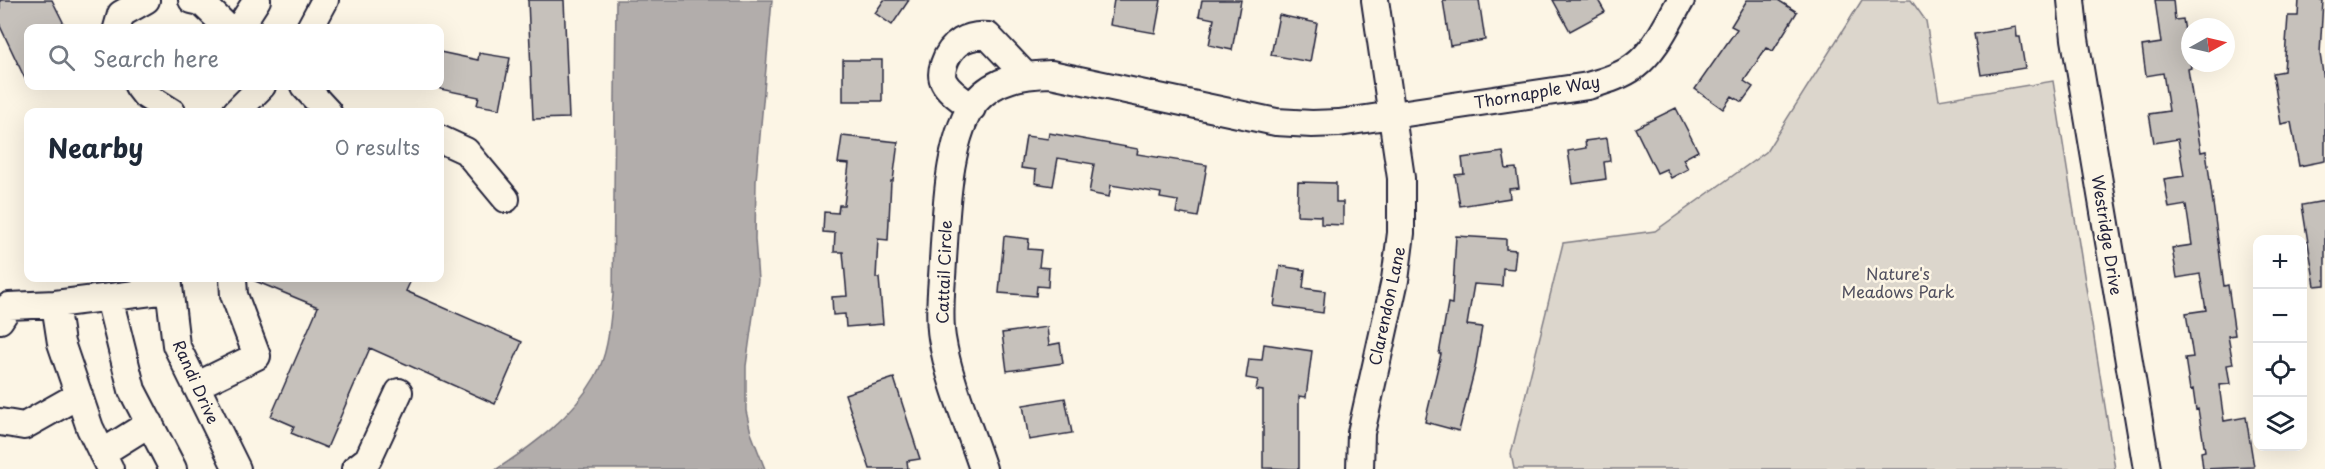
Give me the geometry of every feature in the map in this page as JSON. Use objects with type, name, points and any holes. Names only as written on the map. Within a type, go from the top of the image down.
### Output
[{"type":"street","points":[[118,24],[121,14],[146,0]]},
{"type":"street","points":[[192,0],[201,2],[224,24]]},
{"type":"street","points":[[242,24],[257,0]]},
{"type":"street","points":[[312,24],[326,0]]},
{"type":"street","name":"Clarendon Lane","points":[[1360,469],[1361,433],[1393,291],[1401,233],[1401,178],[1375,0]]},
{"type":"street","name":"Thornapple Way","points":[[1391,115],[1588,86],[1614,78],[1636,66],[1655,43],[1681,0]]},
{"type":"street","name":"Westridge Drive","points":[[2070,0],[2146,469]]},
{"type":"street","points":[[972,108],[944,83],[942,75],[950,52],[960,42],[971,37],[988,36],[1025,75]]},
{"type":"street","name":"Cattail Circle","points":[[982,469],[942,337],[941,296],[947,198],[953,157],[963,124],[976,101],[1000,82],[1025,75],[1051,74],[1276,122],[1312,124],[1391,115]]},
{"type":"street","points":[[141,90],[166,108]]},
{"type":"street","points":[[240,108],[258,90]]},
{"type":"street","points":[[308,90],[324,108]]},
{"type":"street","points":[[444,141],[466,152],[506,199]]},
{"type":"street","points":[[196,386],[256,356],[234,295],[234,282]]},
{"type":"street","name":"Randi Drive","points":[[0,320],[9,306],[108,298],[168,284],[176,345],[237,469]]},
{"type":"street","points":[[108,298],[132,390],[173,469]]},
{"type":"street","points":[[55,304],[61,343],[106,461],[150,423]]},
{"type":"street","points":[[355,469],[368,459],[399,392]]},
{"type":"street","points":[[0,422],[24,426],[79,395]]},
{"type":"green space","name":"Nature's Meadows Park","points":[[1862,0],[1911,0],[1926,21],[1939,100],[2053,81],[2115,469],[1514,469],[1511,454],[1563,243],[1655,231],[1766,152]]},
{"type":"shaded area","points":[[616,0],[772,0],[756,181],[755,239],[758,280],[746,366],[746,411],[751,433],[765,469],[497,469],[552,429],[575,405],[600,368],[606,348],[613,295]]},
{"type":"building","points":[[0,0],[52,0],[64,24],[24,24],[24,77],[0,26]]},
{"type":"building","points":[[528,0],[564,0],[569,118],[533,119]]},
{"type":"building","points":[[884,0],[909,0],[892,25],[875,13]]},
{"type":"building","points":[[1114,0],[1161,0],[1155,33],[1110,25]]},
{"type":"building","points":[[1202,0],[1241,0],[1232,50],[1209,45],[1214,19],[1199,16]]},
{"type":"building","points":[[1443,0],[1479,0],[1485,40],[1450,46]]},
{"type":"building","points":[[1553,0],[1598,0],[1605,12],[1570,31]]},
{"type":"building","points":[[1747,0],[1778,0],[1797,12],[1773,51],[1766,48],[1744,81],[1753,87],[1742,102],[1732,96],[1723,109],[1695,89],[1737,29],[1731,26]]},
{"type":"building","points":[[2155,0],[2173,0],[2175,20],[2181,19],[2181,72],[2188,72],[2201,152],[2206,151],[2224,286],[2228,285],[2235,335],[2228,336],[2233,364],[2227,365],[2230,384],[2219,385],[2224,421],[2246,417],[2254,467],[2203,469],[2201,452],[2205,451],[2198,409],[2196,410],[2193,389],[2190,390],[2185,358],[2193,357],[2186,313],[2206,310],[2200,274],[2177,278],[2172,248],[2192,245],[2186,205],[2169,208],[2164,179],[2184,176],[2178,139],[2154,143],[2149,114],[2169,111],[2163,73],[2146,76],[2142,46],[2161,43]]},
{"type":"building","points":[[2299,0],[2323,0],[2320,54],[2325,86],[2325,161],[2299,166],[2291,122],[2281,124],[2273,73],[2284,71],[2288,16],[2298,16]]},
{"type":"building","points":[[1279,15],[1317,23],[1310,62],[1271,55]]},
{"type":"building","points":[[2016,27],[2025,68],[1981,75],[1974,34]]},
{"type":"building","points":[[444,53],[478,60],[479,53],[510,58],[500,109],[477,105],[479,97],[444,90]]},
{"type":"building","points":[[843,60],[882,60],[882,101],[843,101]]},
{"type":"building","points":[[1676,108],[1698,151],[1683,159],[1688,169],[1671,178],[1666,169],[1657,173],[1635,128]]},
{"type":"building","points":[[1049,133],[1138,149],[1137,154],[1207,165],[1198,217],[1176,213],[1178,201],[1160,198],[1161,193],[1111,185],[1109,197],[1089,193],[1094,164],[1058,158],[1053,186],[1035,183],[1036,170],[1021,168],[1026,136],[1048,139]]},
{"type":"building","points":[[842,136],[898,142],[893,181],[891,181],[888,240],[878,239],[876,278],[879,278],[883,324],[846,327],[845,314],[833,315],[832,297],[847,296],[843,252],[834,252],[835,233],[823,232],[824,212],[838,213],[839,205],[844,205],[849,164],[838,163]]},
{"type":"building","points":[[1607,138],[1610,161],[1604,162],[1606,179],[1573,184],[1568,151],[1586,148],[1585,141]]},
{"type":"building","points":[[1503,152],[1506,169],[1516,168],[1519,188],[1509,189],[1510,198],[1460,206],[1455,175],[1464,174],[1462,158]]},
{"type":"building","points":[[1298,182],[1336,183],[1336,202],[1343,202],[1343,225],[1321,224],[1321,216],[1297,215]]},
{"type":"building","points":[[2325,201],[2325,285],[2315,286],[2302,205]]},
{"type":"building","points":[[1004,236],[1029,239],[1028,249],[1041,250],[1039,267],[1049,268],[1048,287],[1037,286],[1036,296],[999,293]]},
{"type":"building","points":[[1456,236],[1506,239],[1506,249],[1516,250],[1514,269],[1503,268],[1502,286],[1474,284],[1467,325],[1482,327],[1475,368],[1459,431],[1425,422],[1441,354],[1439,354],[1448,303],[1452,304]]},
{"type":"building","points":[[1280,266],[1305,270],[1303,288],[1325,291],[1323,313],[1274,306]]},
{"type":"building","points":[[258,282],[410,282],[406,291],[522,342],[495,404],[370,348],[327,448],[291,433],[294,426],[271,416],[318,307]]},
{"type":"building","points":[[1047,327],[1049,345],[1060,343],[1063,363],[1007,371],[1002,333]]},
{"type":"building","points":[[1264,344],[1312,351],[1306,397],[1299,396],[1299,469],[1263,468],[1263,391],[1256,390],[1258,380],[1246,378],[1249,359],[1262,360]]},
{"type":"building","points":[[894,378],[920,459],[907,461],[908,469],[870,469],[845,394]]},
{"type":"building","points":[[1065,398],[1072,433],[1029,440],[1023,405]]}]
